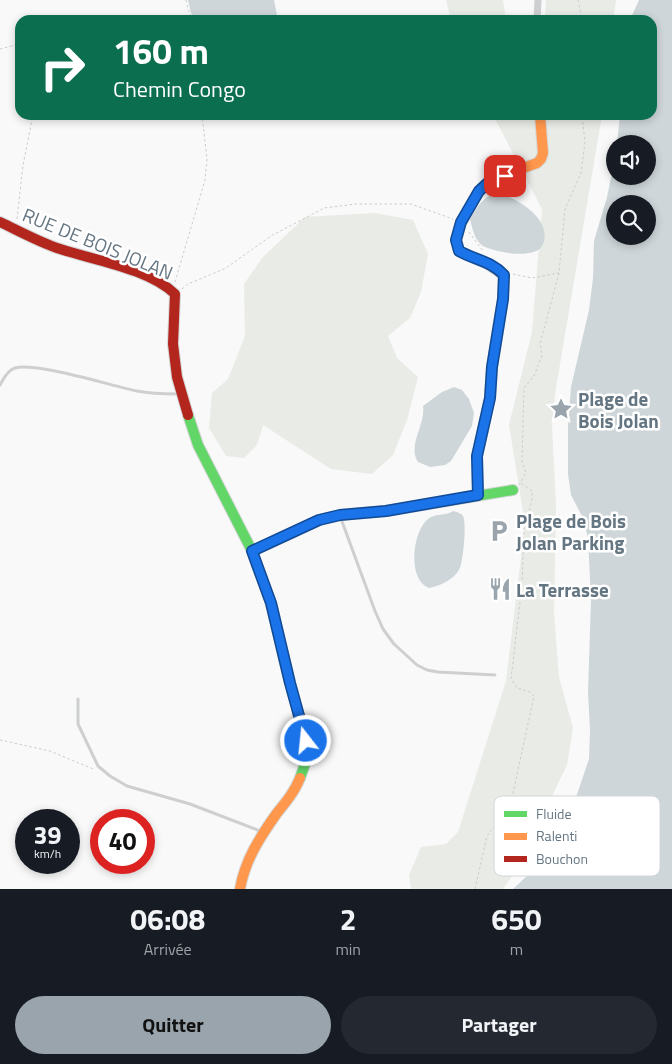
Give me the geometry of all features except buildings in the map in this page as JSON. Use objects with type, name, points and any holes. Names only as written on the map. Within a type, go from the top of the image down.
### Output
[{"type":"street","points":[[537,15],[538,0]]},
{"type":"street","points":[[478,495],[477,456],[490,398],[492,367],[503,299],[504,275],[498,268],[486,261],[471,258],[459,251],[456,240],[461,222],[479,191],[491,180],[537,163],[542,159],[540,120]]},
{"type":"street","name":"RUE DE BOIS JOLAN","points":[[0,222],[56,248],[133,272],[167,285],[174,292],[173,344],[177,377],[198,445],[252,551],[271,603],[306,741],[305,764],[296,788],[252,850],[242,876],[240,889]]},
{"type":"street","points":[[252,551],[319,520],[340,515],[386,511],[478,495],[517,486]]},
{"type":"lane","points":[[0,385],[9,372],[16,368],[30,368],[137,391],[159,394],[182,394]]},
{"type":"lane","points":[[340,515],[375,611],[383,629],[394,644],[417,665],[427,670],[495,675]]},
{"type":"lane","points":[[78,699],[78,724],[98,766],[110,776],[127,786],[190,804],[263,832]]},
{"type":"path","points":[[186,0],[191,15]]},
{"type":"path","points":[[578,0],[581,15]]},
{"type":"path","points":[[0,49],[15,45]]},
{"type":"path","points":[[16,230],[23,165],[32,120]]},
{"type":"path","points":[[174,292],[205,180],[207,159],[203,120]]},
{"type":"path","points":[[512,796],[534,696],[530,692],[518,688],[511,679],[522,584],[524,530],[532,500],[532,491],[517,486],[526,473],[522,462],[524,388],[534,376],[542,356],[540,344],[559,273],[565,208],[581,173],[584,142],[582,120]]},
{"type":"path","points":[[174,292],[226,268],[271,236],[324,208],[356,204],[411,204],[446,215],[461,222],[482,247],[486,261]]},
{"type":"path","points":[[504,275],[512,274],[532,278],[559,273]]},
{"type":"path","points":[[0,740],[50,751],[93,769]]},
{"type":"path","points":[[475,889],[486,836],[494,826]]},
{"type":"shaded area","points":[[188,0],[274,0],[277,15],[192,15]]},
{"type":"shaded area","points":[[446,0],[503,0],[505,15],[450,15]]},
{"type":"shaded area","points":[[546,0],[616,0],[614,15],[545,15]]},
{"type":"shaded area","points":[[639,0],[672,0],[672,889],[513,889],[527,876],[660,876],[660,796],[576,796],[589,759],[588,692],[591,600],[588,538],[583,518],[571,495],[568,474],[568,427],[571,387],[589,310],[593,278],[594,241],[606,200],[606,245],[656,245],[656,195],[607,195],[609,185],[656,185],[656,135],[618,135],[619,120],[657,120],[657,15],[632,15]]},
{"type":"shaded area","points":[[496,120],[601,120],[555,394],[552,425],[556,508],[554,614],[559,677],[573,728],[567,765],[552,796],[494,796],[494,876],[512,876],[503,889],[411,889],[409,875],[421,847],[446,844],[458,832],[506,681],[525,524],[509,425],[532,332],[542,209]]},
{"type":"shaded area","points":[[498,193],[524,205],[539,220],[545,237],[542,246],[538,250],[523,254],[504,252],[483,246],[478,241],[470,219],[485,199]]},
{"type":"shaded area","points":[[375,213],[413,220],[428,254],[421,292],[410,318],[388,336],[397,358],[418,377],[407,420],[393,455],[372,474],[331,469],[263,425],[257,445],[244,458],[226,456],[209,428],[212,393],[228,379],[245,336],[244,284],[262,258],[305,217]]},
{"type":"shaded area","points":[[454,387],[462,390],[469,399],[474,413],[472,426],[451,461],[445,465],[430,467],[418,462],[415,456],[423,406],[442,392]]},
{"type":"shaded area","points":[[453,511],[463,516],[465,527],[462,560],[459,570],[450,580],[429,588],[422,583],[415,568],[414,558],[417,538],[428,519]]},
{"type":"traffic: fast","points":[[188,415],[198,445],[252,551],[271,603],[306,741],[305,764],[300,778]]},
{"type":"traffic: fast","points":[[252,551],[319,520],[340,515],[386,511],[513,490]]},
{"type":"traffic: slow","points":[[478,495],[477,456],[490,398],[492,367],[503,299],[504,275],[488,264],[459,251],[456,240],[461,223],[479,191],[491,180],[537,163],[541,159],[543,153],[540,120]]},
{"type":"traffic: slow","points":[[240,889],[242,878],[254,849],[293,792],[300,778]]},
{"type":"traffic: jam","points":[[0,222],[57,248],[135,271],[164,285],[175,294],[173,344],[177,377],[188,415]]},
{"type":"place","name":"Plage de Bois Jolan","points":[[561,409]]},
{"type":"place","name":"Plage de Bois Jolan Parking","points":[[499,531]]},
{"type":"place","name":"La Terrasse","points":[[500,589]]},
{"type":"route","points":[[306,741],[271,603],[252,551],[319,520],[340,515],[386,511],[478,495],[477,456],[490,398],[492,367],[503,299],[504,275],[498,268],[486,261],[471,258],[459,251],[456,240],[461,222],[479,191],[491,180],[505,176]]}]
